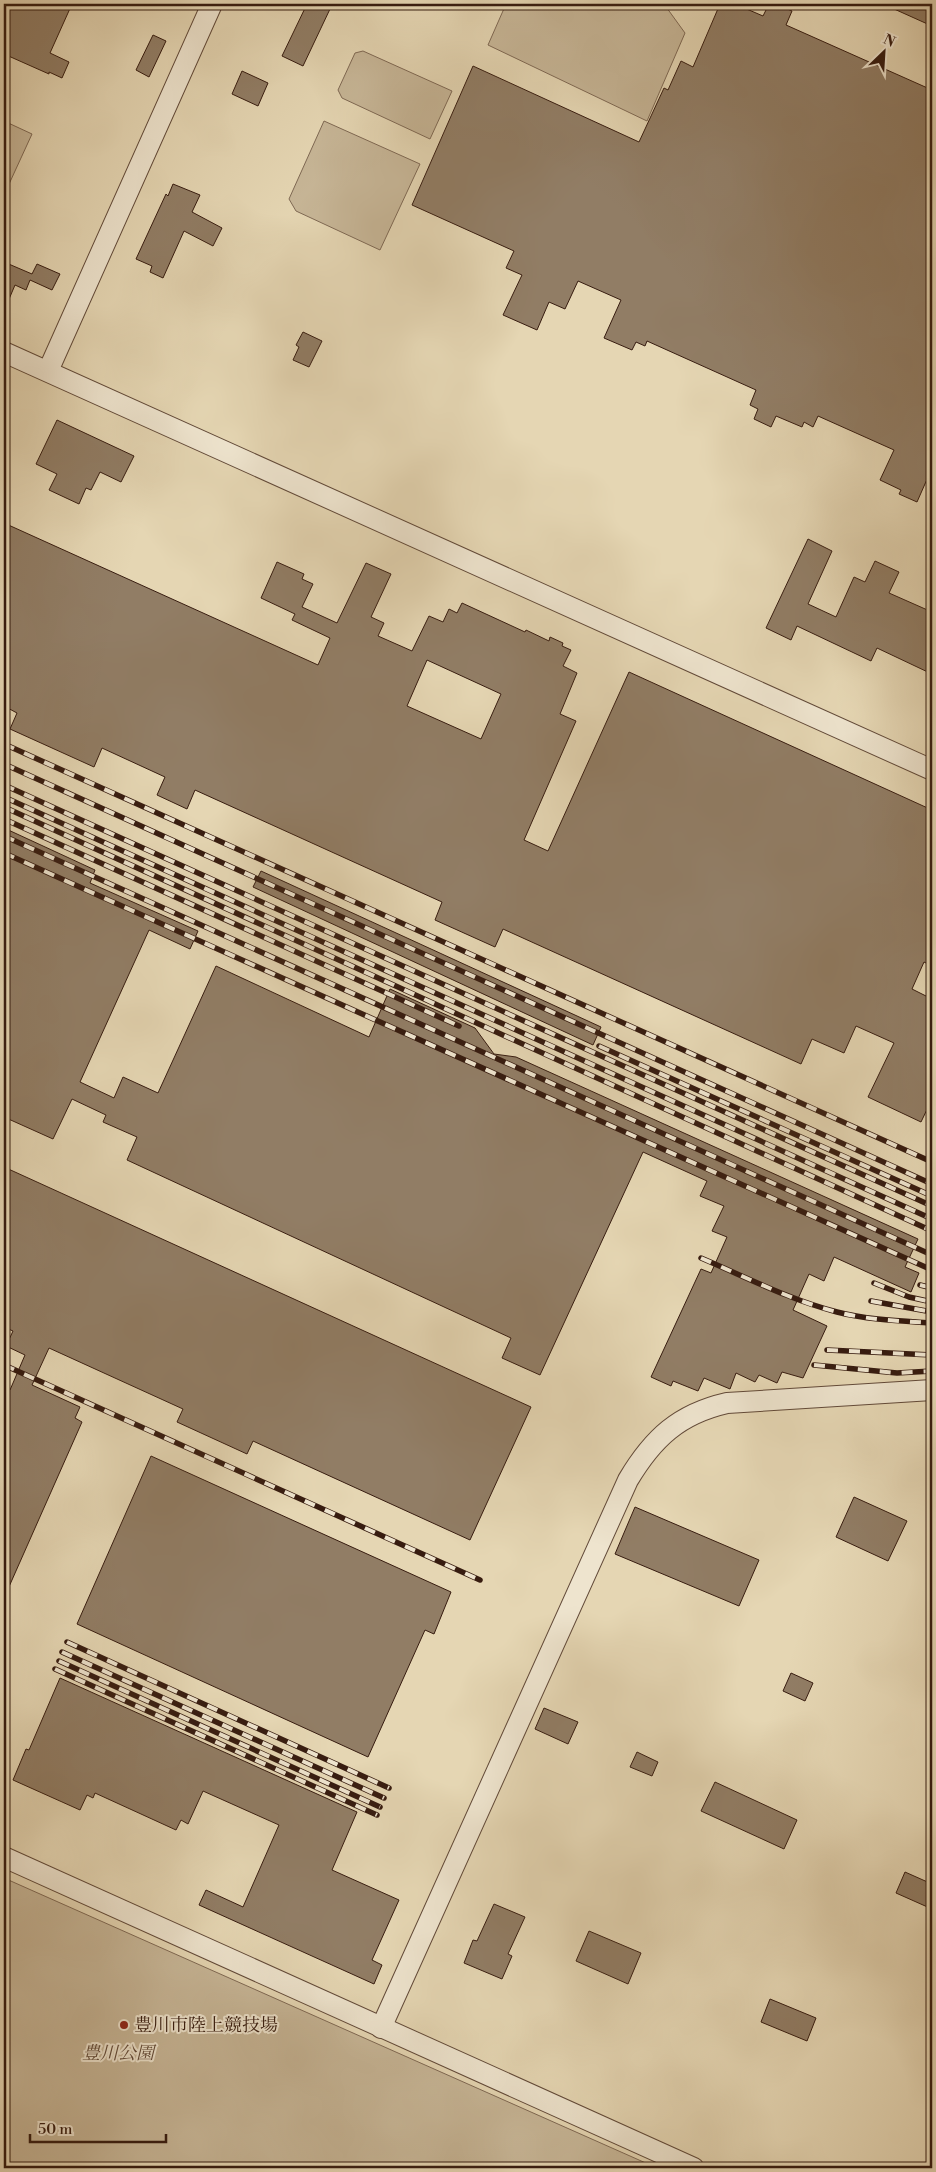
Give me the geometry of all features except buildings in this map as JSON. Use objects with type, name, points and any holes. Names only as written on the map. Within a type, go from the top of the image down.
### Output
[{"type":"street","points":[[48,371],[212,4]]},
{"type":"street","points":[[4,352],[932,770]]},
{"type":"street","points":[[381,2028],[628,1480],[646,1451],[673,1426],[707,1408],[727,1403],[932,1390]]},
{"type":"street","points":[[4,1857],[694,2168]]},
{"type":"green space","points":[[506,4],[664,4],[685,33],[647,121],[488,45]]},
{"type":"green space","points":[[363,51],[452,91],[430,139],[342,98],[338,90],[355,53]]},
{"type":"green space","points":[[4,121],[32,134],[4,195]]},
{"type":"green space","points":[[324,121],[420,164],[380,250],[296,211],[289,199]]},
{"type":"green space","name":"豊川公園","points":[[4,1878],[657,2168],[4,2168]]},
{"type":"railway","points":[[4,744],[932,1162]]},
{"type":"railway","points":[[4,764],[932,1184]]},
{"type":"railway","points":[[4,785],[932,1206]]},
{"type":"railway","points":[[4,797],[932,1219]]},
{"type":"railway","points":[[4,807],[932,1231]]},
{"type":"railway","points":[[4,819],[459,1026]]},
{"type":"railway","points":[[4,836],[932,1255]]},
{"type":"railway","points":[[4,853],[932,1270]]},
{"type":"railway","points":[[599,1046],[932,1196]]},
{"type":"railway","points":[[701,1258],[785,1295],[837,1312],[896,1321],[932,1323]]},
{"type":"railway","points":[[874,1283],[909,1297],[932,1302]]},
{"type":"railway","points":[[920,1285],[932,1288]]},
{"type":"railway","points":[[871,1301],[932,1312]]},
{"type":"railway","points":[[827,1350],[932,1355]]},
{"type":"railway","points":[[4,1365],[480,1580]]},
{"type":"railway","points":[[814,1365],[897,1373],[932,1371]]},
{"type":"railway","points":[[67,1642],[389,1788]]},
{"type":"railway","points":[[62,1652],[384,1798]]},
{"type":"railway","points":[[59,1661],[380,1807]]},
{"type":"railway","points":[[55,1669],[377,1815]]},
{"type":"place","name":"豊川市陸上競技場","points":[[124,2025]]}]
